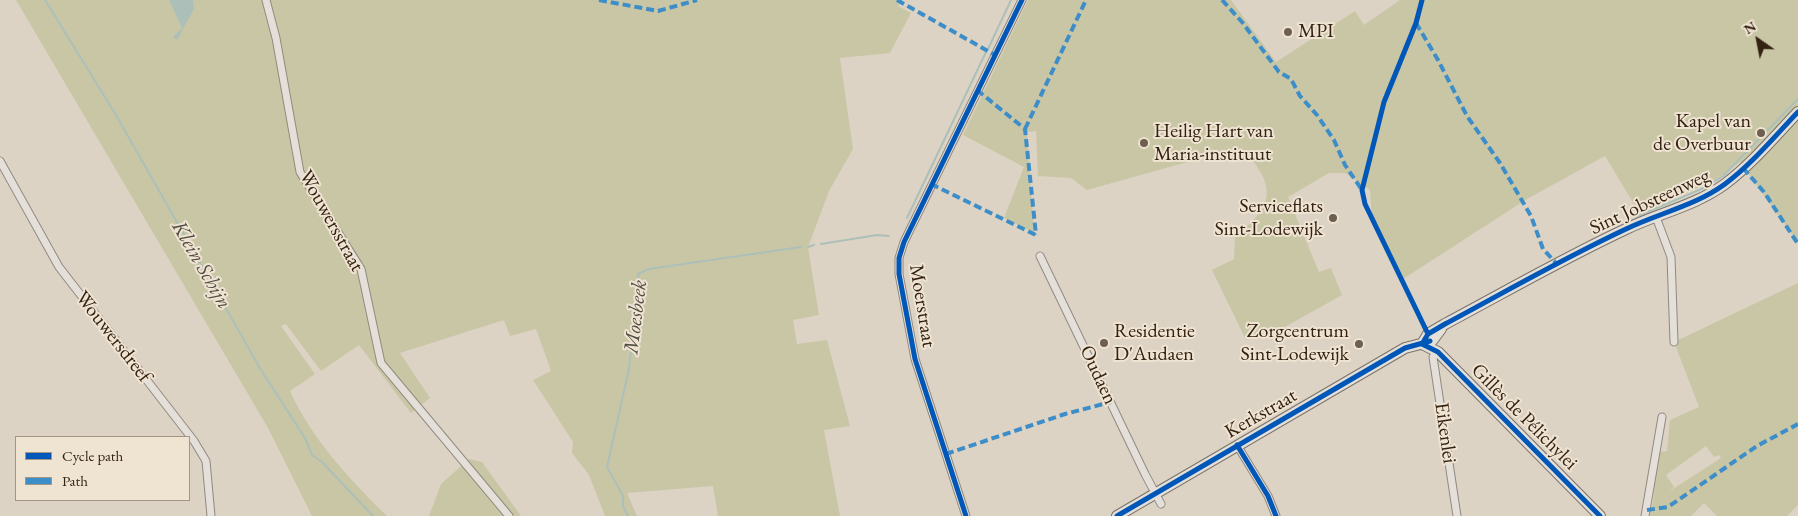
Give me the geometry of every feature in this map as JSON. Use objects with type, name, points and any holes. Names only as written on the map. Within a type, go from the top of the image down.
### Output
[{"type":"main road","name":"Sint Jobsteenweg","points":[[1422,344],[1432,341],[1444,324],[1565,259],[1626,228],[1699,200],[1726,183],[1798,112]]},
{"type":"main road","name":"Kerkstraat","points":[[1117,516],[1405,348],[1422,344]]},
{"type":"main road","name":"Gillès de Pélichylei","points":[[1422,344],[1436,354],[1600,516]]},
{"type":"street","name":"Wouwersstraat","points":[[266,0],[276,38],[300,172],[361,269],[381,363],[509,516]]},
{"type":"street","name":"Moerstraat","points":[[966,516],[916,359],[898,274],[899,258],[904,242],[1022,0]]},
{"type":"street","name":"Wouwersdreef","points":[[0,161],[59,267],[194,441],[206,461],[211,516]]},
{"type":"street","points":[[1656,217],[1670,257],[1674,342]]},
{"type":"street","name":"Oudaen","points":[[1040,256],[1161,504]]},
{"type":"street","name":"Eikenlei","points":[[1436,354],[1457,516]]},
{"type":"street","points":[[1645,516],[1662,417]]},
{"type":"street","points":[[1237,445],[1268,496],[1276,516]]},
{"type":"shaded area","points":[[16,0],[902,0],[898,6],[911,13],[890,53],[840,58],[853,149],[829,191],[808,247],[819,315],[793,320],[797,344],[827,340],[850,426],[824,430],[840,516],[718,516],[713,486],[627,493],[637,516],[605,516],[589,475],[572,453],[573,442],[533,380],[551,371],[536,329],[510,336],[504,320],[400,353],[430,398],[411,413],[359,345],[321,371],[286,324],[281,326],[315,374],[290,391],[299,409],[332,458],[387,516],[312,516],[268,428]]},
{"type":"shaded area","points":[[1028,0],[1231,0],[1276,62],[1355,11],[1364,25],[1400,0],[1798,0],[1798,243],[1740,162],[1717,179],[1640,214],[1605,156],[1527,199],[1403,279],[1372,221],[1370,190],[1345,173],[1329,173],[1288,197],[1319,272],[1331,268],[1342,295],[1267,337],[1264,330],[1246,340],[1212,270],[1234,259],[1235,236],[1251,223],[1266,201],[1267,193],[1261,173],[1253,160],[1245,154],[1220,153],[1087,190],[1071,178],[1038,176],[1036,131],[1027,132],[1034,233],[1004,218],[1024,167],[963,135]]},
{"type":"shaded area","points":[[1798,283],[1798,505],[1787,516],[1717,516],[1704,503],[1691,516],[1649,516],[1653,503],[1658,452],[1667,451],[1670,420],[1699,407],[1674,342]],"holes":[[[1706,446],[1714,457],[1719,455],[1721,458],[1668,492],[1674,487],[1666,475]]]},
{"type":"shaded area","points":[[469,459],[482,462],[521,516],[429,516],[441,484]]},
{"type":"water","points":[[169,0],[193,0],[194,9],[177,40],[173,37],[182,28]]},
{"type":"waterway","name":"Klein Schijn","points":[[45,0],[116,115],[261,370],[305,438],[312,455],[322,462],[373,516]]},
{"type":"waterway","name":"Moesbeek","points":[[988,49],[1011,0]]},
{"type":"waterway","name":"Moesbeek","points":[[907,218],[986,52]]},
{"type":"waterway","points":[[1636,217],[1706,187],[1723,176],[1798,99]]},
{"type":"waterway","name":"Moesbeek","points":[[821,244],[877,235],[889,236]]},
{"type":"waterway","name":"Moesbeek","points":[[808,247],[814,245]]},
{"type":"waterway","name":"Moesbeek","points":[[628,516],[623,506],[623,496],[607,467],[629,369],[632,343],[639,331],[637,319],[641,298],[638,274],[649,269],[801,247]]},
{"type":"marked path","points":[[599,0],[658,11],[697,0]]},
{"type":"marked path","points":[[897,0],[995,55]]},
{"type":"marked path","points":[[1025,129],[1086,0]]},
{"type":"marked path","points":[[1222,0],[1242,22],[1279,72],[1291,79],[1300,96],[1317,115],[1334,140],[1345,165],[1362,190]]},
{"type":"marked path","points":[[1416,23],[1467,116],[1500,163],[1531,216],[1543,249],[1556,263]]},
{"type":"marked path","points":[[977,90],[1025,129],[1036,235]]},
{"type":"marked path","points":[[1743,168],[1764,192],[1798,244]]},
{"type":"marked path","points":[[931,184],[1036,235]]},
{"type":"marked path","points":[[946,454],[1065,414],[1111,402]]},
{"type":"marked path","points":[[1647,510],[1668,507],[1757,446],[1798,424]]},
{"type":"cycle path","points":[[966,516],[915,359],[899,274],[899,258],[904,242],[1022,0]]},
{"type":"cycle path","points":[[1422,0],[1416,23],[1384,102],[1362,190],[1365,204],[1428,334]]},
{"type":"cycle path","points":[[1422,344],[1428,334],[1557,263],[1638,223],[1689,204],[1713,192],[1745,168],[1798,112]]},
{"type":"cycle path","points":[[1117,516],[1405,348],[1430,341]]},
{"type":"cycle path","points":[[1422,344],[1438,352],[1600,516]]},
{"type":"cycle path","points":[[1237,445],[1268,496],[1276,516]]},
{"type":"place","name":"MPI","points":[[1288,32]]},
{"type":"place","name":"Kapel van de Overbuur","points":[[1761,133]]},
{"type":"place","name":"Heilig Hart van Maria-instituut","points":[[1144,143]]},
{"type":"place","name":"Serviceflats Sint-Lodewijk","points":[[1333,218]]},
{"type":"place","name":"Residentie D'Audaen","points":[[1104,343]]},
{"type":"place","name":"Zorgcentrum Sint-Lodewijk","points":[[1359,344]]}]
